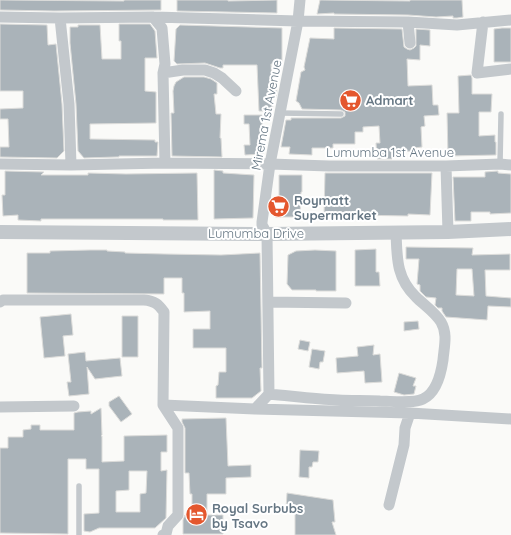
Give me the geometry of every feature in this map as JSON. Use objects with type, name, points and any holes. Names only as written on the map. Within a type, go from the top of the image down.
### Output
[{"type":"street","name":"Mirema 1st Avenue","points":[[269,394],[267,234],[262,222],[270,164],[298,21],[300,0]]},
{"type":"street","points":[[0,17],[153,17],[457,24],[511,20]]},
{"type":"street","points":[[153,17],[162,28],[166,64],[163,73],[165,163]]},
{"type":"street","points":[[60,18],[69,104],[71,165]]},
{"type":"street","points":[[408,22],[410,43]]},
{"type":"street","points":[[483,22],[477,73],[511,68]]},
{"type":"street","points":[[163,73],[183,70],[205,70],[222,78],[236,91]]},
{"type":"street","name":"Lumumba 1st Avenue","points":[[0,164],[71,165],[165,163],[329,166],[446,166],[506,164]]},
{"type":"street","points":[[446,166],[448,232]]},
{"type":"street","name":"Lumumba Drive","points":[[0,232],[267,234],[511,230]]},
{"type":"street","points":[[255,409],[269,394],[339,400],[410,402],[422,399],[436,386],[442,366],[446,334],[442,322],[415,296],[406,286],[401,277],[398,266],[396,232]]},
{"type":"street","points":[[0,302],[3,300],[151,300],[159,304],[164,312],[163,405],[178,428],[178,515],[168,526],[166,535]]},
{"type":"street","points":[[268,302],[346,304]]},
{"type":"street","points":[[163,405],[410,413],[511,419]]},
{"type":"street","points":[[0,407],[74,406]]},
{"type":"street","points":[[389,505],[404,444],[405,428],[410,413]]},
{"type":"lane","points":[[280,113],[341,114]]},
{"type":"lane","points":[[501,114],[506,164]]},
{"type":"lane","points":[[79,486],[79,535]]},
{"type":"building","points":[[0,0],[161,0],[161,10],[0,10]]},
{"type":"building","points":[[177,0],[277,0],[277,13],[177,11]]},
{"type":"building","points":[[320,0],[462,0],[463,17],[453,18],[453,16],[436,17],[334,13],[317,14]]},
{"type":"building","points":[[0,24],[47,25],[48,45],[56,44],[62,104],[64,151],[57,158],[0,157],[0,147],[9,147],[8,119],[0,119],[0,109],[23,108],[23,91],[0,91]]},
{"type":"building","points":[[119,24],[150,24],[155,31],[157,58],[145,58],[145,91],[156,92],[156,123],[90,124],[90,139],[155,140],[155,142],[158,142],[157,156],[84,158],[78,151],[70,27],[78,27],[78,25],[100,25],[102,59],[121,59]]},
{"type":"building","points":[[180,25],[282,28],[282,63],[271,64],[272,83],[276,83],[277,93],[276,98],[272,98],[273,111],[259,111],[257,65],[223,65],[223,68],[220,68],[205,63],[177,64],[174,61],[176,29]]},
{"type":"building","points":[[334,28],[402,29],[404,47],[410,50],[416,46],[416,29],[430,30],[430,46],[420,45],[420,60],[407,59],[408,86],[432,85],[433,105],[438,105],[439,115],[424,116],[425,126],[421,127],[422,147],[414,148],[414,151],[392,152],[392,159],[377,159],[376,143],[380,143],[379,126],[363,127],[363,132],[355,132],[355,144],[333,144],[333,148],[312,148],[312,155],[289,154],[290,147],[281,147],[286,120],[291,120],[291,118],[341,118],[345,116],[345,112],[341,110],[302,109],[296,101],[301,72],[305,70],[304,67],[310,38],[334,39]]},
{"type":"building","points":[[511,28],[511,62],[494,62],[494,29]]},
{"type":"building","points":[[471,75],[472,94],[492,94],[491,112],[479,112],[479,136],[495,135],[496,155],[448,156],[447,113],[459,113],[458,76]]},
{"type":"building","points":[[184,77],[204,77],[217,83],[217,94],[214,94],[216,114],[221,114],[220,138],[222,157],[172,156],[171,113],[174,113],[173,91],[176,82]]},
{"type":"building","points":[[244,115],[262,115],[263,154],[245,155],[244,145],[250,145],[249,124],[244,124]]},
{"type":"building","points":[[214,170],[223,171],[223,173],[254,175],[253,218],[214,219]]},
{"type":"building","points":[[5,171],[44,172],[41,175],[88,175],[88,173],[197,173],[198,220],[18,220],[18,215],[3,216],[2,195],[5,195]]},
{"type":"building","points":[[498,171],[498,173],[511,174],[511,213],[490,214],[490,212],[471,212],[471,221],[455,221],[453,177],[485,177],[485,172]]},
{"type":"building","points":[[325,173],[432,173],[430,215],[324,215]]},
{"type":"building","points":[[279,175],[302,175],[300,217],[275,217],[275,199],[279,199]]},
{"type":"building","points":[[406,247],[473,248],[472,255],[510,254],[510,270],[485,270],[486,296],[511,298],[511,307],[488,306],[487,320],[446,317],[442,311],[442,308],[438,308],[435,305],[436,298],[426,297],[420,291],[420,285],[417,284],[419,259],[406,259]],"holes":[[[457,269],[472,269],[474,296],[456,295]]]},
{"type":"building","points":[[376,249],[376,272],[379,272],[380,286],[355,286],[355,250]]},
{"type":"building","points":[[107,250],[125,253],[164,254],[221,255],[260,253],[261,391],[252,398],[216,398],[216,386],[218,385],[219,372],[226,372],[226,348],[193,348],[193,329],[210,329],[210,311],[184,312],[182,278],[164,278],[164,294],[27,293],[27,253]]},
{"type":"building","points":[[296,251],[336,251],[336,291],[292,290],[287,284],[288,255]]},
{"type":"building","points":[[71,314],[73,335],[63,336],[65,356],[44,358],[40,317]]},
{"type":"building","points":[[122,316],[138,316],[138,357],[122,357]]},
{"type":"building","points":[[418,321],[419,329],[404,331],[404,322]]},
{"type":"building","points":[[300,340],[310,342],[308,351],[298,349]]},
{"type":"building","points":[[374,345],[373,355],[380,354],[382,382],[365,383],[364,371],[337,373],[336,358],[358,356],[357,347]]},
{"type":"building","points":[[312,349],[325,351],[323,362],[320,362],[319,369],[309,367]]},
{"type":"building","points":[[85,352],[86,361],[120,358],[122,376],[95,379],[87,367],[89,394],[69,396],[67,382],[71,382],[68,354]]},
{"type":"building","points":[[399,373],[416,378],[413,386],[416,386],[414,394],[404,395],[394,392]]},
{"type":"building","points":[[119,396],[132,414],[121,422],[109,406],[109,402]]},
{"type":"building","points":[[101,408],[102,462],[124,461],[124,436],[167,435],[167,452],[161,452],[161,471],[167,470],[166,518],[155,528],[99,528],[90,532],[84,531],[84,514],[99,513],[99,469],[86,469],[86,459],[68,459],[68,534],[0,533],[0,448],[8,448],[8,437],[23,437],[23,430],[31,429],[31,425],[40,425],[40,430],[74,430],[74,413],[91,411],[91,414]],"holes":[[[129,471],[147,471],[146,493],[140,494],[140,512],[116,512],[116,491],[129,490]]]},
{"type":"building","points":[[226,418],[228,466],[251,465],[251,477],[226,478],[226,494],[207,494],[207,515],[223,515],[223,534],[183,534],[183,520],[185,515],[192,515],[192,494],[190,494],[189,473],[185,473],[185,428],[182,419]]},
{"type":"building","points":[[300,450],[319,451],[318,462],[313,462],[312,467],[309,467],[309,478],[299,477]]},
{"type":"building","points":[[287,493],[333,500],[335,522],[332,522],[336,535],[295,535],[295,510],[286,510]]},
{"type":"place","name":"Admart","points":[[351,100]]},
{"type":"place","name":"Roymatt Supermarket","points":[[279,207]]},
{"type":"place","name":"Royal Surbubs by Tsavo","points":[[196,515]]}]
